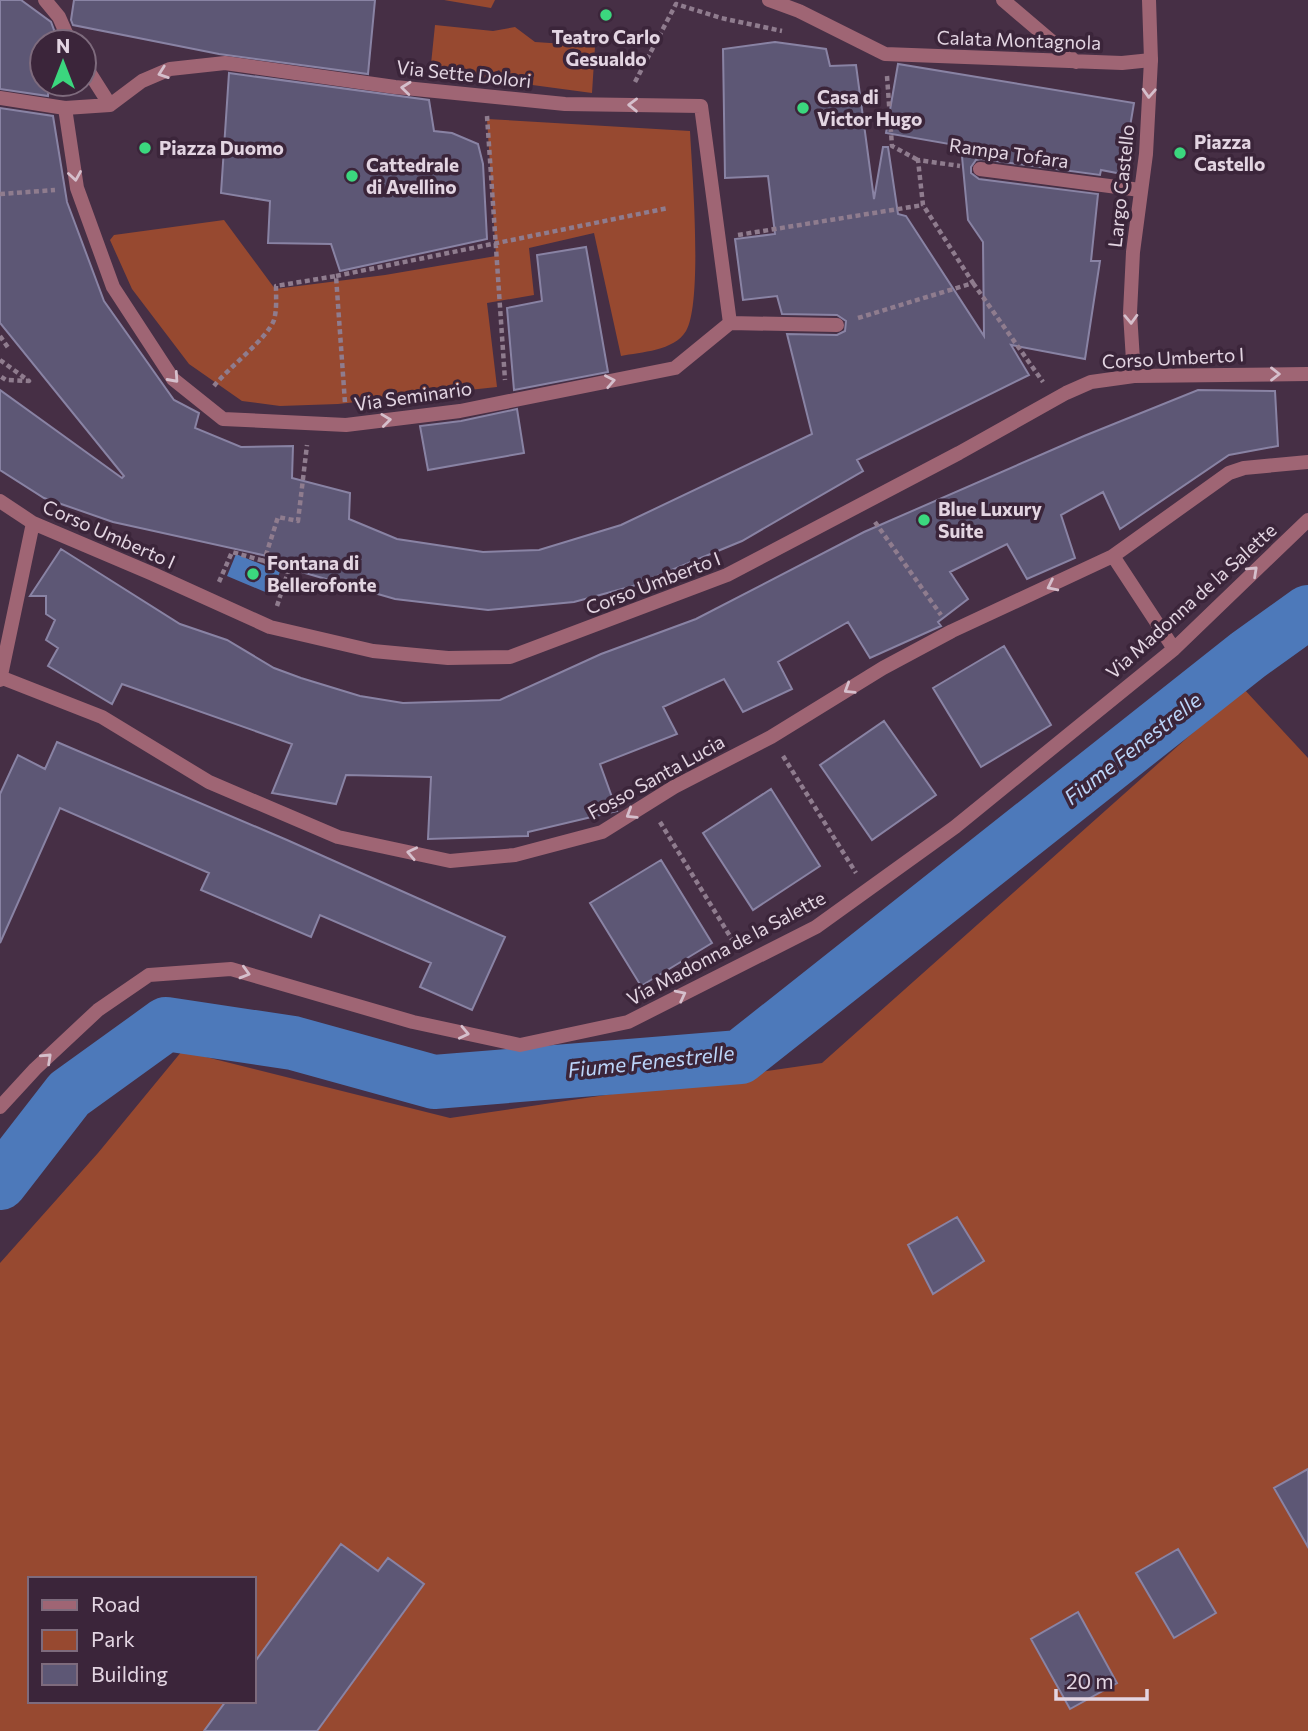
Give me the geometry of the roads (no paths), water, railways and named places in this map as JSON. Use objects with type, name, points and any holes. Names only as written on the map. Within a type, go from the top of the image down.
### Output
[{"type":"street","points":[[45,0],[59,17],[64,28]]},
{"type":"street","name":"Calata Montagnola","points":[[769,0],[799,11],[885,54],[1076,62],[1122,63],[1151,60]]},
{"type":"street","points":[[1003,0],[1076,62]]},
{"type":"street","name":"Largo Castello","points":[[1134,376],[1130,313],[1133,252],[1146,154],[1151,60],[1149,0]]},
{"type":"street","name":"Via Sette Dolori","points":[[110,105],[142,81],[170,69],[225,63],[395,87],[565,104],[701,106],[730,323]]},
{"type":"street","points":[[0,97],[65,108],[110,105],[98,86]]},
{"type":"street","name":"Via Seminario","points":[[65,108],[77,188],[113,287],[173,379],[223,419],[346,425],[460,411],[675,368],[730,323]]},
{"type":"street","name":"Rampa Tofara","points":[[980,169],[1140,190]]},
{"type":"street","points":[[730,323],[837,325]]},
{"type":"street","name":"Corso Umberto I","points":[[0,501],[33,523],[271,627],[373,651],[448,658],[510,657],[727,575],[1091,382],[1134,376],[1308,374]]},
{"type":"street","name":"Fosso Santa Lucia","points":[[0,679],[102,716],[209,782],[338,837],[450,861],[515,855],[602,832],[674,787],[771,737],[883,668],[952,631],[1113,556],[1229,473],[1244,468],[1308,462]]},
{"type":"street","name":"Via Madonna de la Salette","points":[[0,1107],[35,1069],[98,1010],[149,975],[231,969],[413,1022],[520,1045],[628,1022],[816,927],[956,827],[1174,649],[1203,618],[1308,520]]},
{"type":"street","points":[[0,679],[4,629],[33,523]]},
{"type":"street","points":[[1113,556],[1174,649]]},
{"type":"water","name":"Fontana di Bellerofonte","points":[[236,554],[280,572],[270,594],[227,576]]},
{"type":"waterway","name":"Fiume Fenestrelle","points":[[0,1183],[69,1094],[166,1024],[293,1043],[434,1082],[740,1057],[1248,655],[1308,612]]},
{"type":"place","name":"Teatro Carlo Gesualdo","points":[[606,15]]},
{"type":"place","name":"Casa di Victor Hugo","points":[[803,108]]},
{"type":"place","name":"Piazza Duomo","points":[[145,148]]},
{"type":"place","name":"Piazza Castello","points":[[1180,153]]},
{"type":"place","name":"Cattedrale di Avellino","points":[[352,176]]},
{"type":"place","name":"Blue Luxury Suite","points":[[924,520]]},
{"type":"place","name":"Fontana di Bellerofonte","points":[[253,574]]}]
